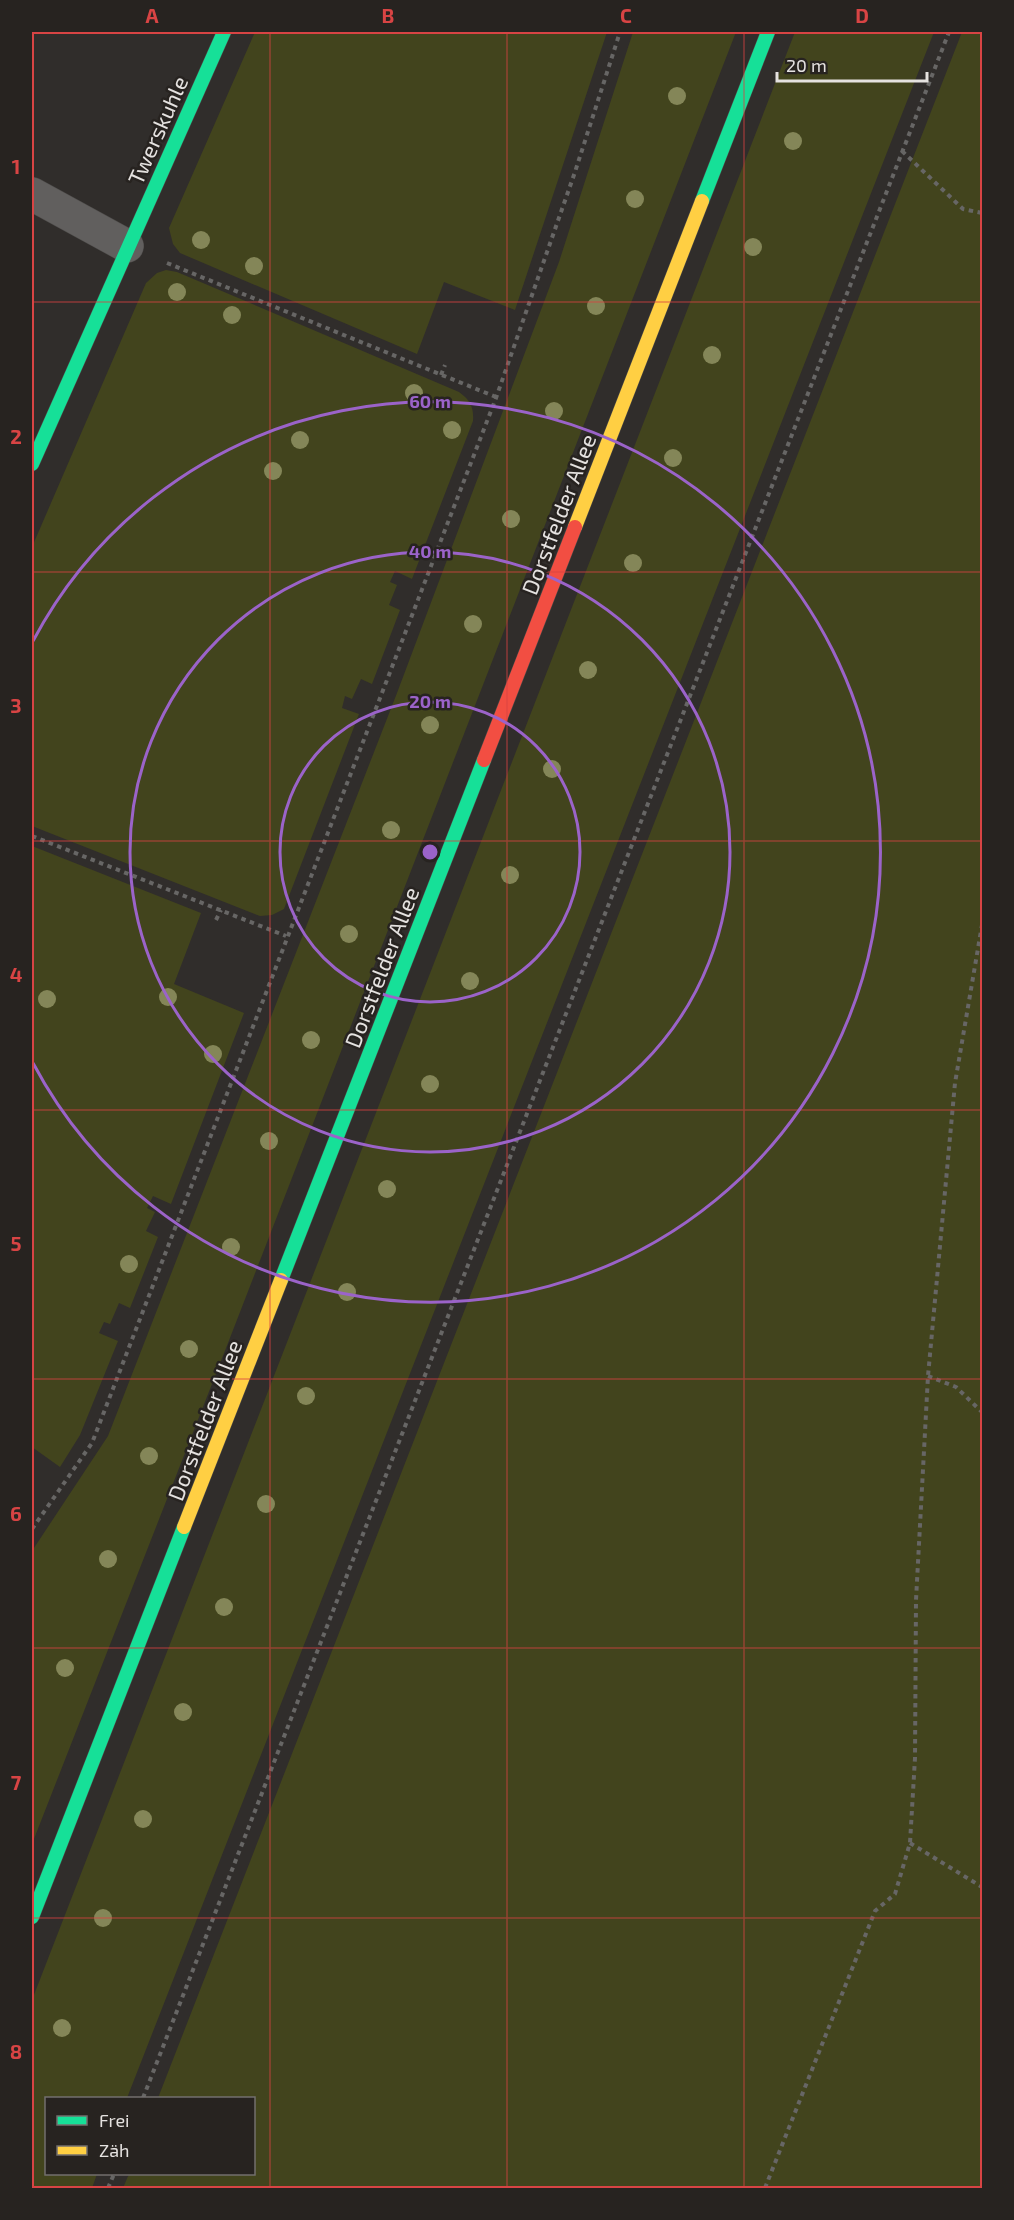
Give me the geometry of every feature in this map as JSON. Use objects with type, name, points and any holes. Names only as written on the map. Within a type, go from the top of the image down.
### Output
[{"type":"main road","name":"Twerskuhle","points":[[32,464],[224,32]]},
{"type":"main road","name":"Dorstfelder Allee","points":[[32,1917],[768,32]]},
{"type":"street","points":[[32,194],[128,246]]},
{"type":"path","points":[[32,1529],[92,1443],[286,936],[496,398],[575,172],[620,32]]},
{"type":"path","points":[[143,2097],[949,32]]},
{"type":"path","points":[[902,150],[963,209],[982,213]]},
{"type":"path","points":[[128,246],[496,398]]},
{"type":"path","points":[[441,375],[445,365]]},
{"type":"path","points":[[32,836],[286,936]]},
{"type":"path","points":[[216,920],[221,910]]},
{"type":"path","points":[[765,2188],[875,1911],[895,1894],[910,1843],[915,1758],[916,1600],[928,1376],[955,1083],[982,926]]},
{"type":"path","points":[[928,1376],[956,1387],[982,1412]]},
{"type":"path","points":[[910,1843],[982,1887]]},
{"type":"green space","points":[[255,32],[607,32],[515,310],[444,282],[417,354],[180,253],[173,244],[169,228]]},
{"type":"green space","points":[[633,32],[736,32],[32,1844],[32,1551],[108,1436],[397,693],[559,262]]},
{"type":"green space","points":[[795,32],[934,32],[127,2097],[45,2097],[45,2175],[97,2175],[92,2188],[32,2188],[32,2000]]},
{"type":"green space","points":[[962,32],[982,32],[982,2188],[123,2188],[129,2175],[255,2175],[255,2097],[158,2097]]},
{"type":"green space","points":[[166,270],[177,272],[459,392],[469,401],[473,412],[473,421],[412,579],[395,571],[390,582],[397,585],[389,605],[400,610],[372,684],[361,679],[352,699],[345,696],[342,708],[359,714],[284,909],[272,915],[260,916],[32,826],[32,547],[146,283],[157,273]]},
{"type":"green space","points":[[32,846],[201,913],[174,984],[244,1013],[171,1204],[153,1196],[147,1208],[155,1212],[146,1231],[158,1237],[130,1308],[119,1303],[110,1324],[104,1322],[99,1333],[118,1341],[80,1435],[60,1467],[32,1447]]},
{"type":"traffic: fast","points":[[32,464],[224,32]]},
{"type":"traffic: fast","points":[[702,201],[768,32]]},
{"type":"traffic: fast","points":[[281,1280],[484,760]]},
{"type":"traffic: fast","points":[[32,1917],[184,1527]]},
{"type":"traffic: slow","points":[[575,527],[702,201]]},
{"type":"traffic: slow","points":[[184,1527],[281,1280]]},
{"type":"traffic: jam","points":[[484,760],[575,527]]}]
